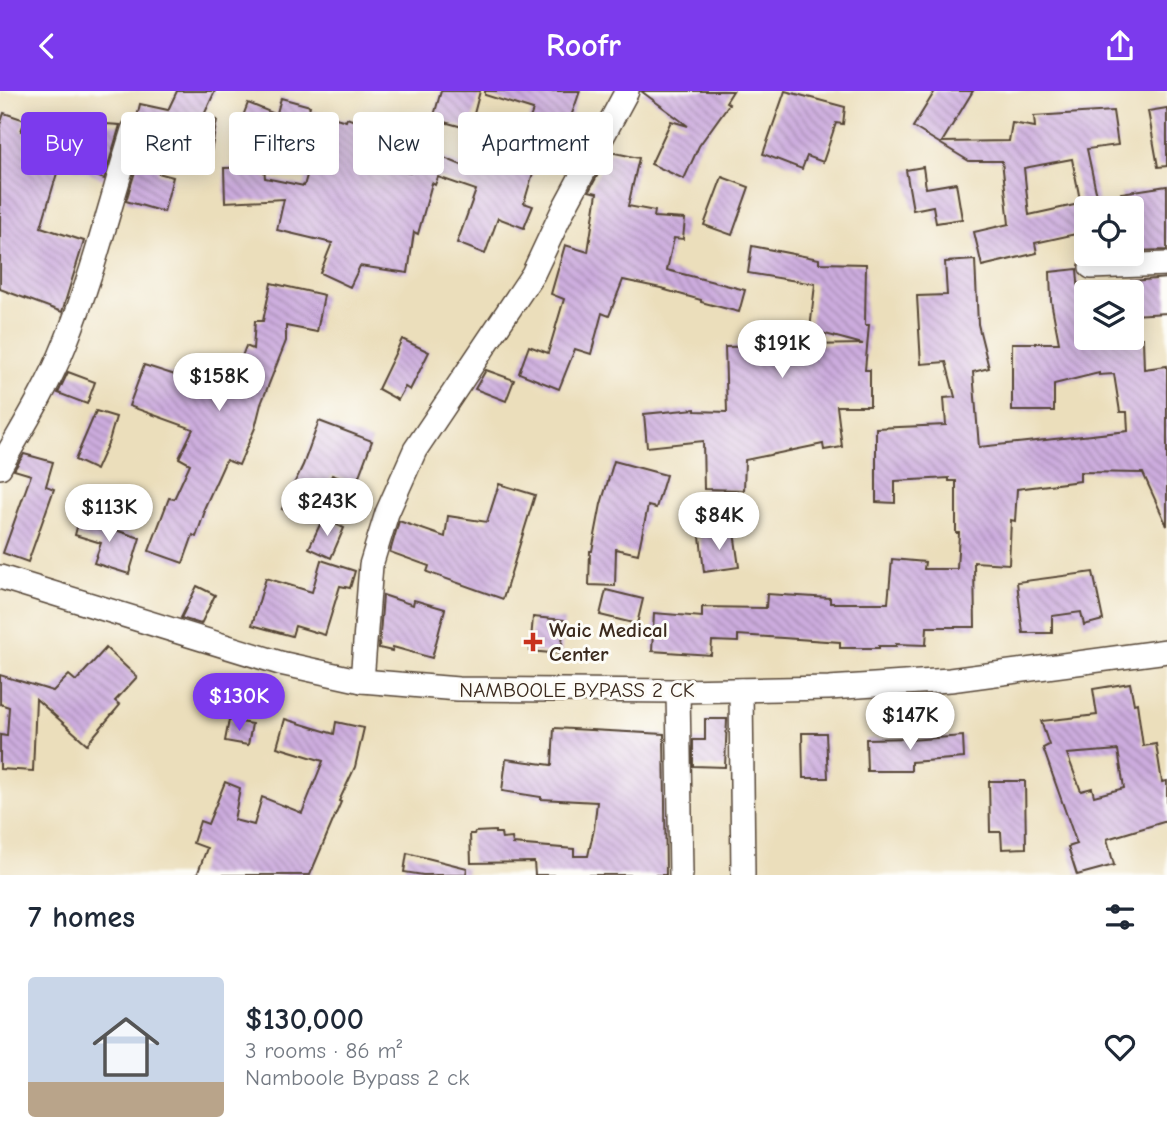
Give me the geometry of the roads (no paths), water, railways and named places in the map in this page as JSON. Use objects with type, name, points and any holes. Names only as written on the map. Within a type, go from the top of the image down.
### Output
[{"type":"street","points":[[362,681],[371,565],[387,513],[415,450],[533,274],[563,210],[628,91]]},
{"type":"street","points":[[0,467],[38,401],[65,345],[121,170]]},
{"type":"street","points":[[1090,267],[1167,264]]},
{"type":"street","name":"NAMBOOLE BYPASS 2 CK","points":[[0,577],[280,663],[362,681],[458,689],[678,691],[829,688],[950,680],[1167,651]]},
{"type":"street","points":[[741,689],[743,875]]},
{"type":"street","points":[[678,691],[681,875]]},
{"type":"place","name":"Waic Medical Center","points":[[533,642]]}]
